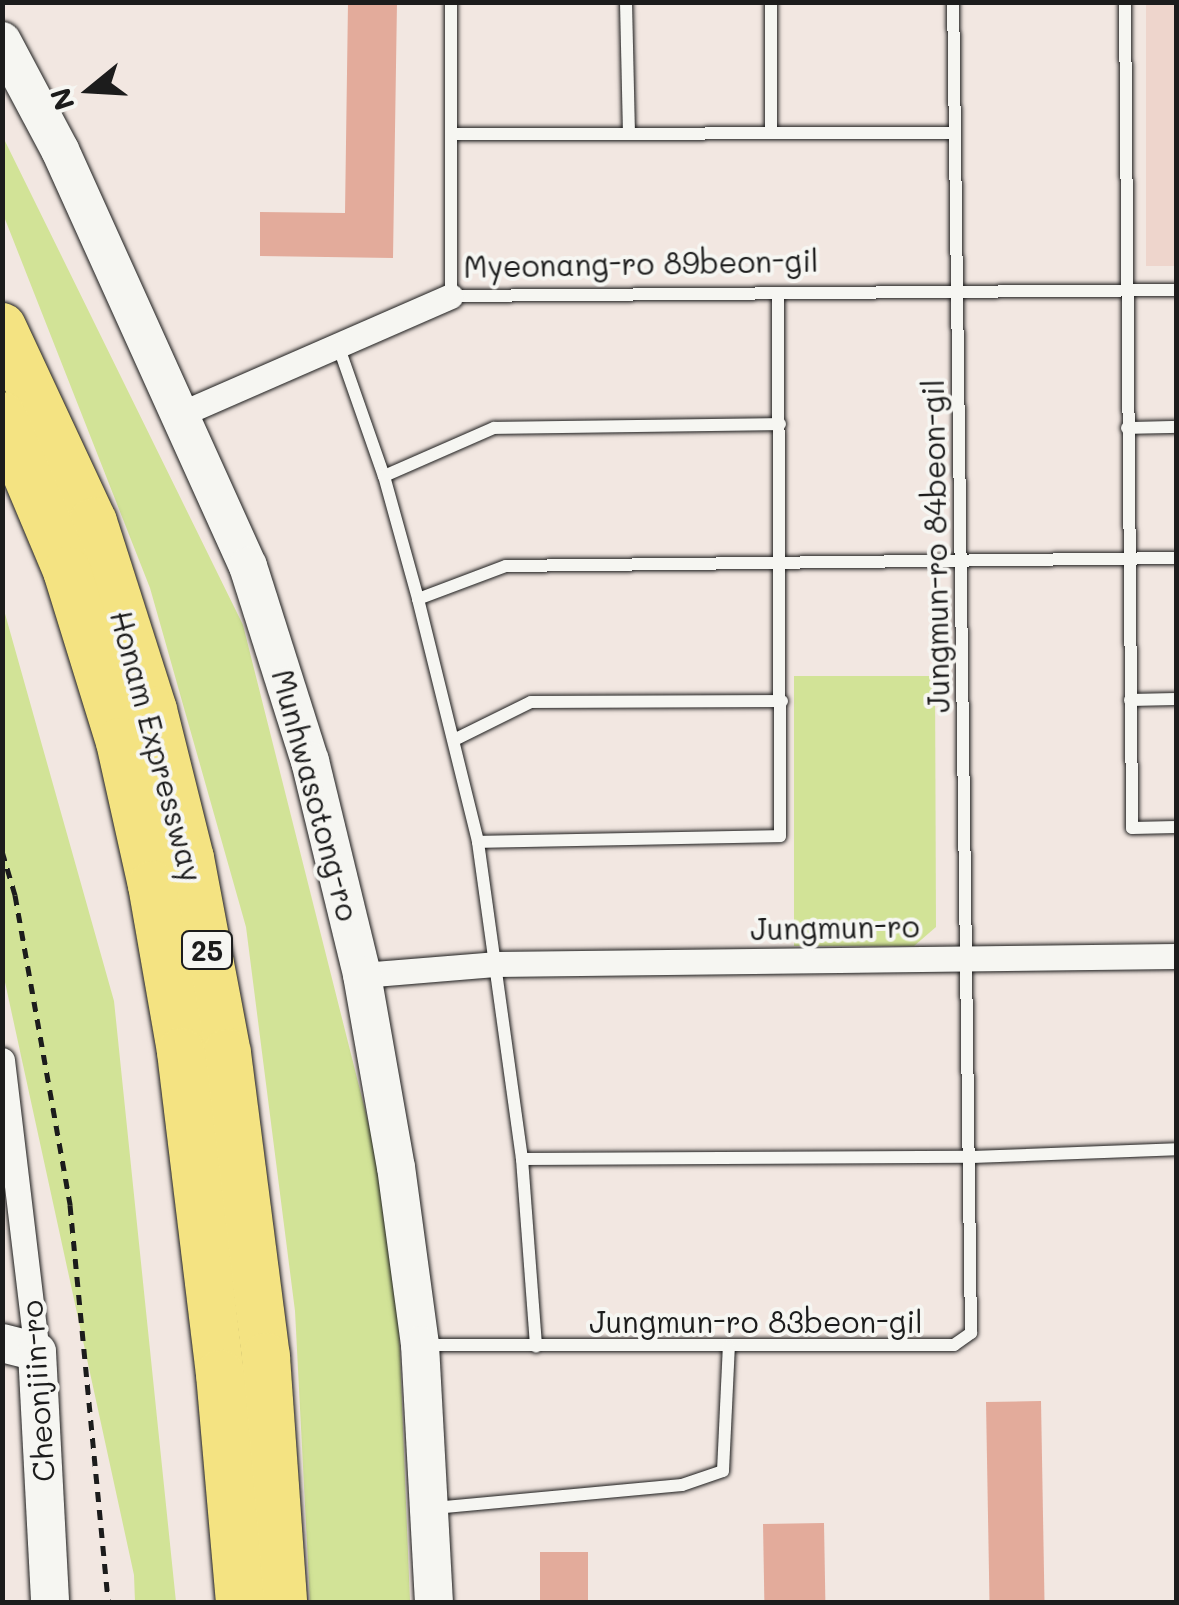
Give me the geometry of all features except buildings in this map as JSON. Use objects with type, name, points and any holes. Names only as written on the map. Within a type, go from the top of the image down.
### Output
[{"type":"highway","name":"Honam Expressway","points":[[2,327],[93,522],[153,710],[190,858],[226,1052],[261,1319],[284,1602]]},
{"type":"highway","name":"Honam Expressway","points":[[2,416],[67,571],[120,742],[152,885],[186,1090],[220,1374],[240,1602]]},
{"type":"street","name":"Munhwasotong-ro","points":[[2,41],[60,150],[182,413],[248,566],[284,670],[362,975],[420,1345],[434,1602]]},
{"type":"street","name":"Myeonang-ro 89beon-gil","points":[[182,413],[451,296]]},
{"type":"street","name":"Jungmun-ro","points":[[362,975],[495,964],[1176,956]]},
{"type":"street","name":"Cheonjiin-ro","points":[[2,1060],[20,1347],[50,1602]]},
{"type":"lane","points":[[451,2],[451,296]]},
{"type":"lane","points":[[626,2],[629,134]]},
{"type":"lane","points":[[771,2],[772,133]]},
{"type":"lane","name":"Jungmun-ro 84beon-gil","points":[[953,2],[966,958]]},
{"type":"lane","points":[[1125,2],[1132,828],[1176,828]]},
{"type":"lane","points":[[451,134],[955,133]]},
{"type":"lane","name":"Myeonang-ro 89beon-gil","points":[[451,296],[1176,290]]},
{"type":"lane","points":[[478,842],[780,836],[782,564],[778,294]]},
{"type":"lane","points":[[338,342],[384,476],[478,842],[522,1158],[536,1346]]},
{"type":"lane","points":[[384,476],[494,428],[780,424]]},
{"type":"lane","points":[[1127,428],[1176,427]]},
{"type":"lane","points":[[418,599],[506,566],[1176,558]]},
{"type":"lane","points":[[1130,700],[1176,700]]},
{"type":"lane","points":[[454,740],[531,702],[782,701]]},
{"type":"lane","name":"Jungmun-ro 83beon-gil","points":[[420,1345],[954,1345],[971,1333],[972,1156],[966,958]]},
{"type":"lane","points":[[522,1158],[972,1156],[1176,1149]]},
{"type":"lane","points":[[428,1509],[682,1485],[722,1471],[729,1346]]},
{"type":"path","points":[[2,851],[15,895],[70,1205],[108,1602]]},
{"type":"shaded area","points":[[1146,3],[1176,3],[1176,266],[1146,266]]},
{"type":"green space","points":[[2,135],[243,625],[395,1229],[410,1602],[310,1602],[295,1311],[246,927],[150,588],[3,214]]},
{"type":"green space","points":[[2,603],[114,1001],[176,1602],[135,1602],[134,1575],[3,973]]},
{"type":"green space","points":[[794,676],[935,676],[936,927],[914,946],[794,946]]}]
